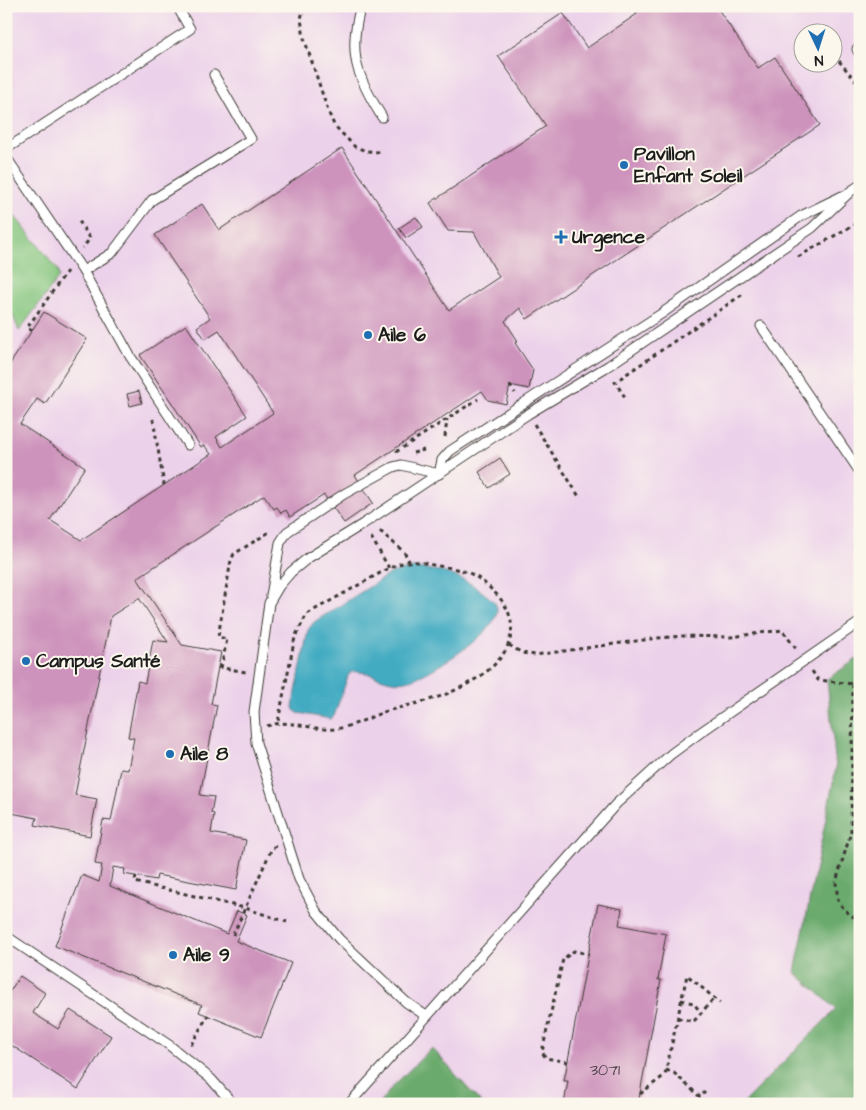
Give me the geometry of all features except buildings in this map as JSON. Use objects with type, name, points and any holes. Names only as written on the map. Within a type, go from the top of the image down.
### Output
[{"type":"lane","points":[[6,149],[190,29],[177,6]]},
{"type":"lane","points":[[361,6],[356,23],[354,42],[356,64],[364,88],[382,117]]},
{"type":"lane","points":[[860,50],[857,49],[860,55]]},
{"type":"lane","points":[[84,271],[112,252],[152,200],[251,139],[214,75]]},
{"type":"lane","points":[[6,157],[84,271],[130,356],[188,445]]},
{"type":"lane","points":[[439,474],[442,460],[450,451],[662,314],[801,216],[860,185]]},
{"type":"lane","points":[[269,603],[279,586],[291,572],[308,558],[363,524],[528,414],[608,366],[812,228],[851,191]]},
{"type":"lane","points":[[761,326],[860,472]]},
{"type":"lane","points":[[426,1016],[406,1002],[327,926],[308,898],[298,879],[258,752],[254,712],[269,603],[280,543],[287,532],[344,494],[393,466],[401,465],[439,474]]},
{"type":"lane","points":[[349,1104],[623,798],[671,754],[738,705],[860,622]]},
{"type":"lane","points":[[6,936],[169,1045],[211,1080],[232,1104]]},
{"type":"path","points":[[304,6],[301,19],[304,38],[334,125],[355,148],[380,152]]},
{"type":"path","points":[[844,68],[860,86]]},
{"type":"path","points":[[32,331],[27,328],[90,238],[79,221]]},
{"type":"path","points":[[797,257],[860,221]]},
{"type":"path","points":[[625,397],[615,382],[750,289]]},
{"type":"path","points":[[510,385],[522,404]]},
{"type":"path","points":[[393,454],[478,399]]},
{"type":"path","points":[[528,414],[580,498]]},
{"type":"path","points":[[153,416],[164,485]]},
{"type":"path","points":[[444,443],[447,419]]},
{"type":"path","points":[[259,675],[220,668],[226,638],[218,637],[232,557],[275,529]]},
{"type":"path","points":[[380,531],[404,552],[409,562]]},
{"type":"path","points":[[371,537],[389,568]]},
{"type":"path","points":[[255,729],[278,722],[331,729],[343,727],[385,712],[433,699],[486,671],[501,657],[509,645],[512,631],[511,617],[506,605],[485,583],[468,572],[454,568],[409,562],[389,568],[307,614],[294,642],[278,722]]},
{"type":"path","points":[[509,645],[522,653],[535,655],[658,638],[731,636],[782,630],[818,680],[853,684],[860,681]]},
{"type":"path","points":[[853,684],[851,832],[836,882],[838,902],[851,916],[860,919]]},
{"type":"path","points":[[233,936],[272,848],[286,842]]},
{"type":"path","points":[[136,876],[135,882],[245,908],[286,922]]},
{"type":"path","points":[[568,1062],[546,1058],[542,1052],[563,959],[574,951],[589,954]]},
{"type":"path","points":[[640,1094],[665,1075],[687,975],[720,1003]]},
{"type":"path","points":[[678,1018],[695,1020],[714,998]]},
{"type":"path","points":[[682,1000],[693,1004],[702,1012]]},
{"type":"path","points":[[194,1039],[208,1015]]},
{"type":"path","points":[[666,1070],[674,1073],[700,1097],[705,1092]]},
{"type":"shaded area","points":[[6,6],[860,6],[860,1104],[6,1104]]},
{"type":"green space","points":[[9,209],[58,270],[59,277],[19,331],[6,298],[6,211]]},
{"type":"green space","points":[[860,657],[860,1104],[742,1104],[836,1009],[795,972],[836,768],[827,679]]},
{"type":"green space","points":[[432,1048],[482,1104],[379,1104],[394,1085]]},
{"type":"water","points":[[412,568],[442,572],[468,582],[495,604],[497,612],[494,621],[486,631],[461,652],[432,670],[410,680],[402,682],[386,680],[365,673],[351,672],[334,716],[331,719],[298,713],[294,710],[293,707],[308,630],[314,622],[391,573]]},
{"type":"place","name":"Pavillon Enfant Soleil","points":[[624,165]]},
{"type":"place","name":"Urgence","points":[[561,237]]},
{"type":"place","name":"Aile 6","points":[[368,335]]},
{"type":"place","name":"Campus Santé","points":[[26,661]]},
{"type":"place","name":"Aile 8","points":[[170,754]]},
{"type":"place","name":"Aile 9","points":[[173,955]]}]
